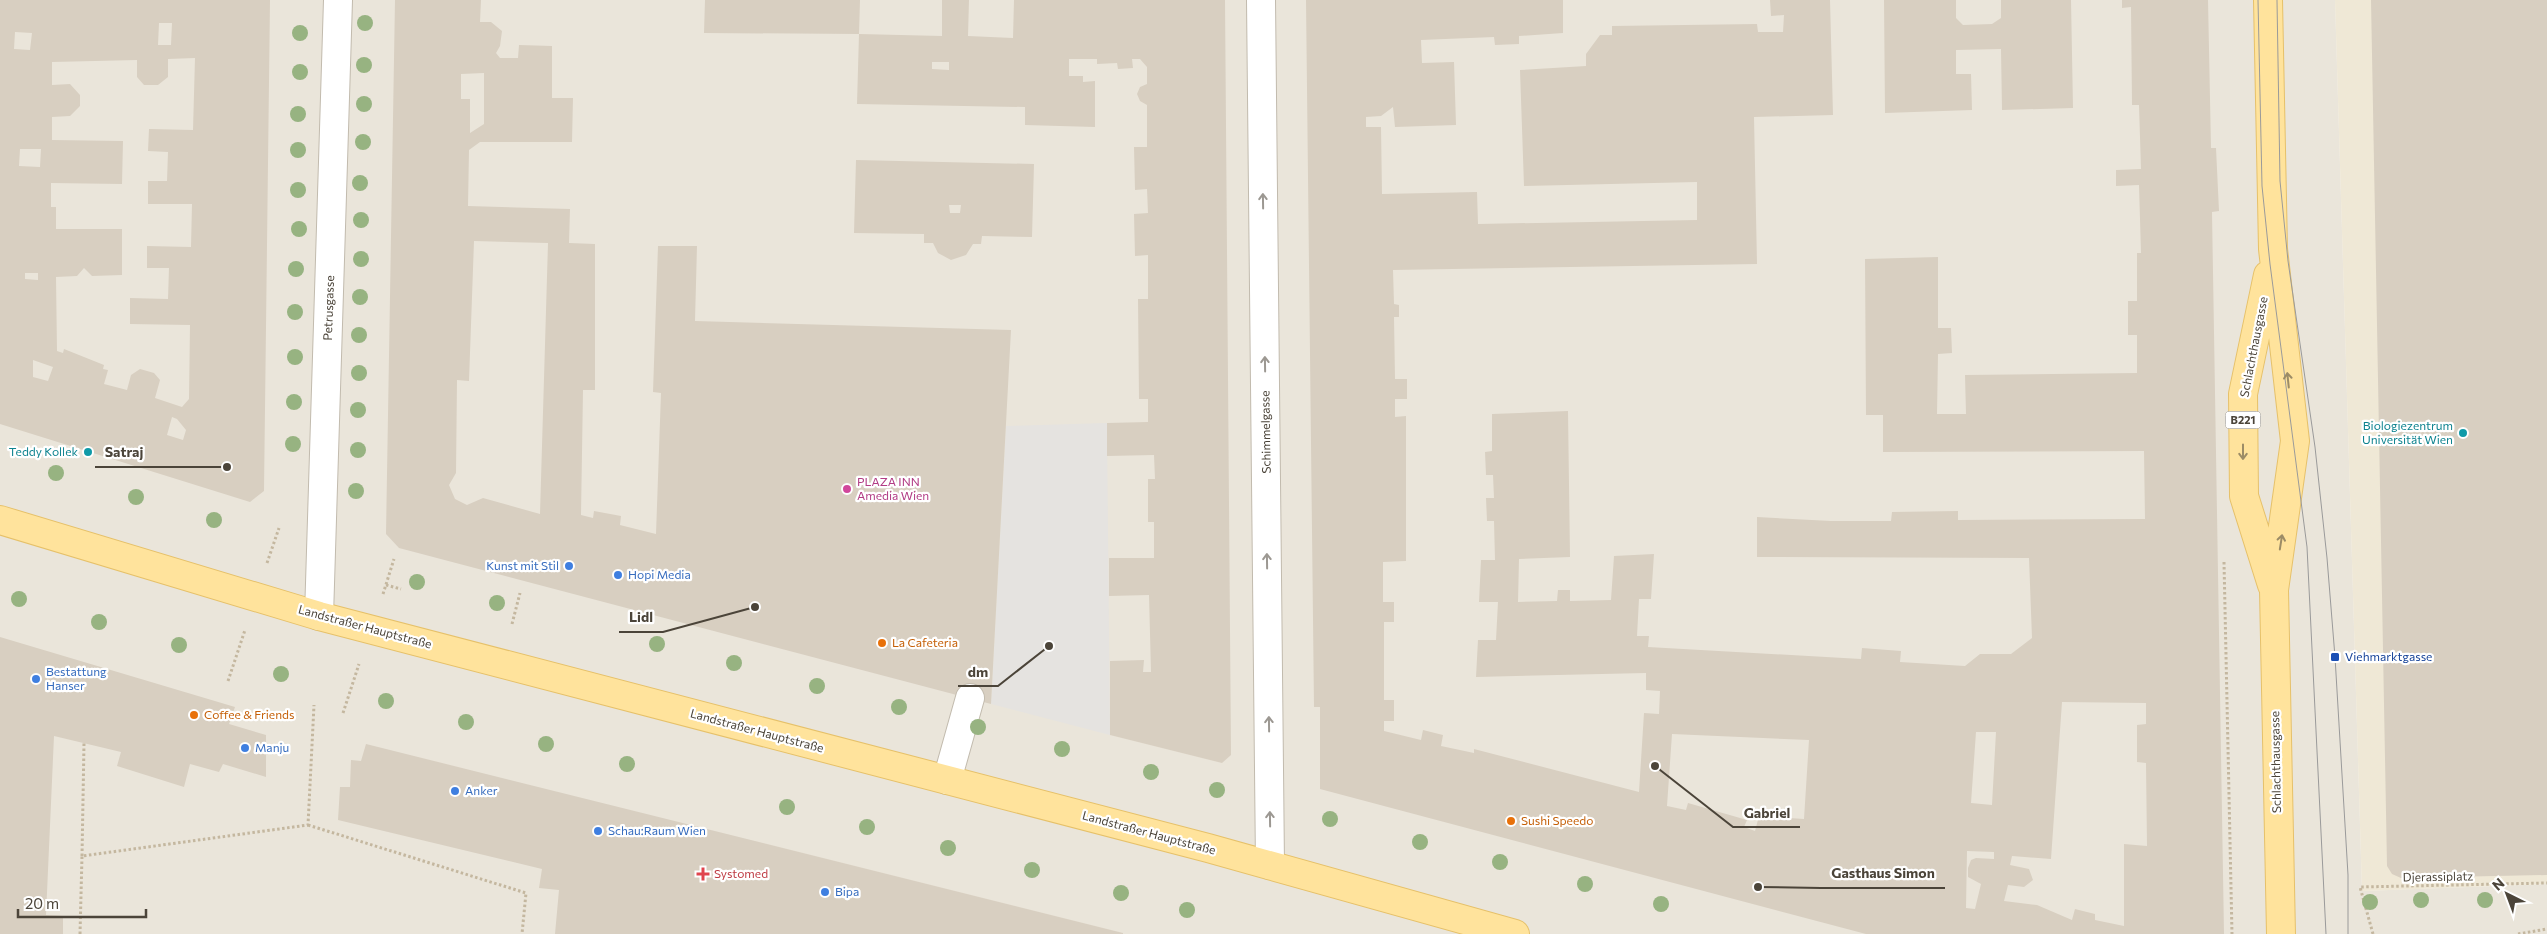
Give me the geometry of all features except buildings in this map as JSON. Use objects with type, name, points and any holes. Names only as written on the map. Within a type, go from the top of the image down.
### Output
[{"type":"main road","name":"Schlachthausgasse","points":[[2268,0],[2273,249],[2295,441],[2274,590],[2281,934]]},
{"type":"main road","name":"Schlachthausgasse","points":[[2273,249],[2243,403],[2244,496],[2274,590]]},
{"type":"main road","name":"Landstraßer Hauptstraße","points":[[0,520],[319,616],[1270,865],[1515,934]]},
{"type":"street","name":"Petrusgasse","points":[[319,616],[338,0]]},
{"type":"street","name":"Schimmelgasse","points":[[1261,0],[1270,865]]},
{"type":"street","points":[[947,780],[970,698]]},
{"type":"path","points":[[2224,557],[2232,934]]},
{"type":"path","points":[[394,559],[386,585],[401,589]]},
{"type":"path","points":[[512,624],[520,593]]},
{"type":"path","points":[[343,713],[360,664]]},
{"type":"path","points":[[308,826],[314,705]]},
{"type":"path","points":[[80,934],[84,743]]},
{"type":"path","points":[[82,856],[308,826],[526,893],[522,934]]},
{"type":"path","name":"Djerassiplatz","points":[[2373,934],[2360,887],[2547,883]]},
{"type":"path","points":[[2518,934],[2547,929]]},
{"type":"shaded area","points":[[0,0],[2335,0],[2362,891],[2547,884],[2547,934],[0,934]]},
{"type":"shaded area","name":"Biologiezentrum Universität Wien","points":[[2335,0],[2547,0],[2547,884],[2362,891]]},
{"type":"shaded area","points":[[1107,423],[1110,735],[991,704],[1006,426]]},
{"type":"tram line","points":[[2258,0],[2262,186],[2270,264],[2307,547],[2326,934]]},
{"type":"tram line","points":[[2277,0],[2280,181],[2288,261],[2315,447],[2327,558],[2348,875],[2348,934]]},
{"type":"place","name":"Biologiezentrum Universität Wien","points":[[2463,433]]},
{"type":"place","name":"Teddy Kollek","points":[[88,452]]},
{"type":"place","name":"Satraj","points":[[227,467]]},
{"type":"place","name":"PLAZA INN Amedia Wien","points":[[847,489]]},
{"type":"place","name":"Kunst mit Stil","points":[[569,566]]},
{"type":"place","name":"Hopi Media","points":[[618,575]]},
{"type":"place","name":"Lidl","points":[[755,607]]},
{"type":"place","name":"La Cafeteria","points":[[882,643]]},
{"type":"place","name":"dm","points":[[1049,646]]},
{"type":"place","name":"Viehmarktgasse","points":[[2335,657]]},
{"type":"place","name":"Bestattung Hanser","points":[[36,679]]},
{"type":"place","name":"Coffee & Friends","points":[[194,715]]},
{"type":"place","name":"Manju","points":[[245,748]]},
{"type":"place","name":"Gabriel","points":[[1655,766]]},
{"type":"place","name":"Anker","points":[[455,791]]},
{"type":"place","name":"Sushi Speedo","points":[[1511,821]]},
{"type":"place","name":"Schau:Raum Wien","points":[[598,831]]},
{"type":"place","name":"Systomed","points":[[703,874]]},
{"type":"place","name":"Gasthaus Simon","points":[[1758,887]]},
{"type":"place","name":"Bipa","points":[[825,892]]}]
